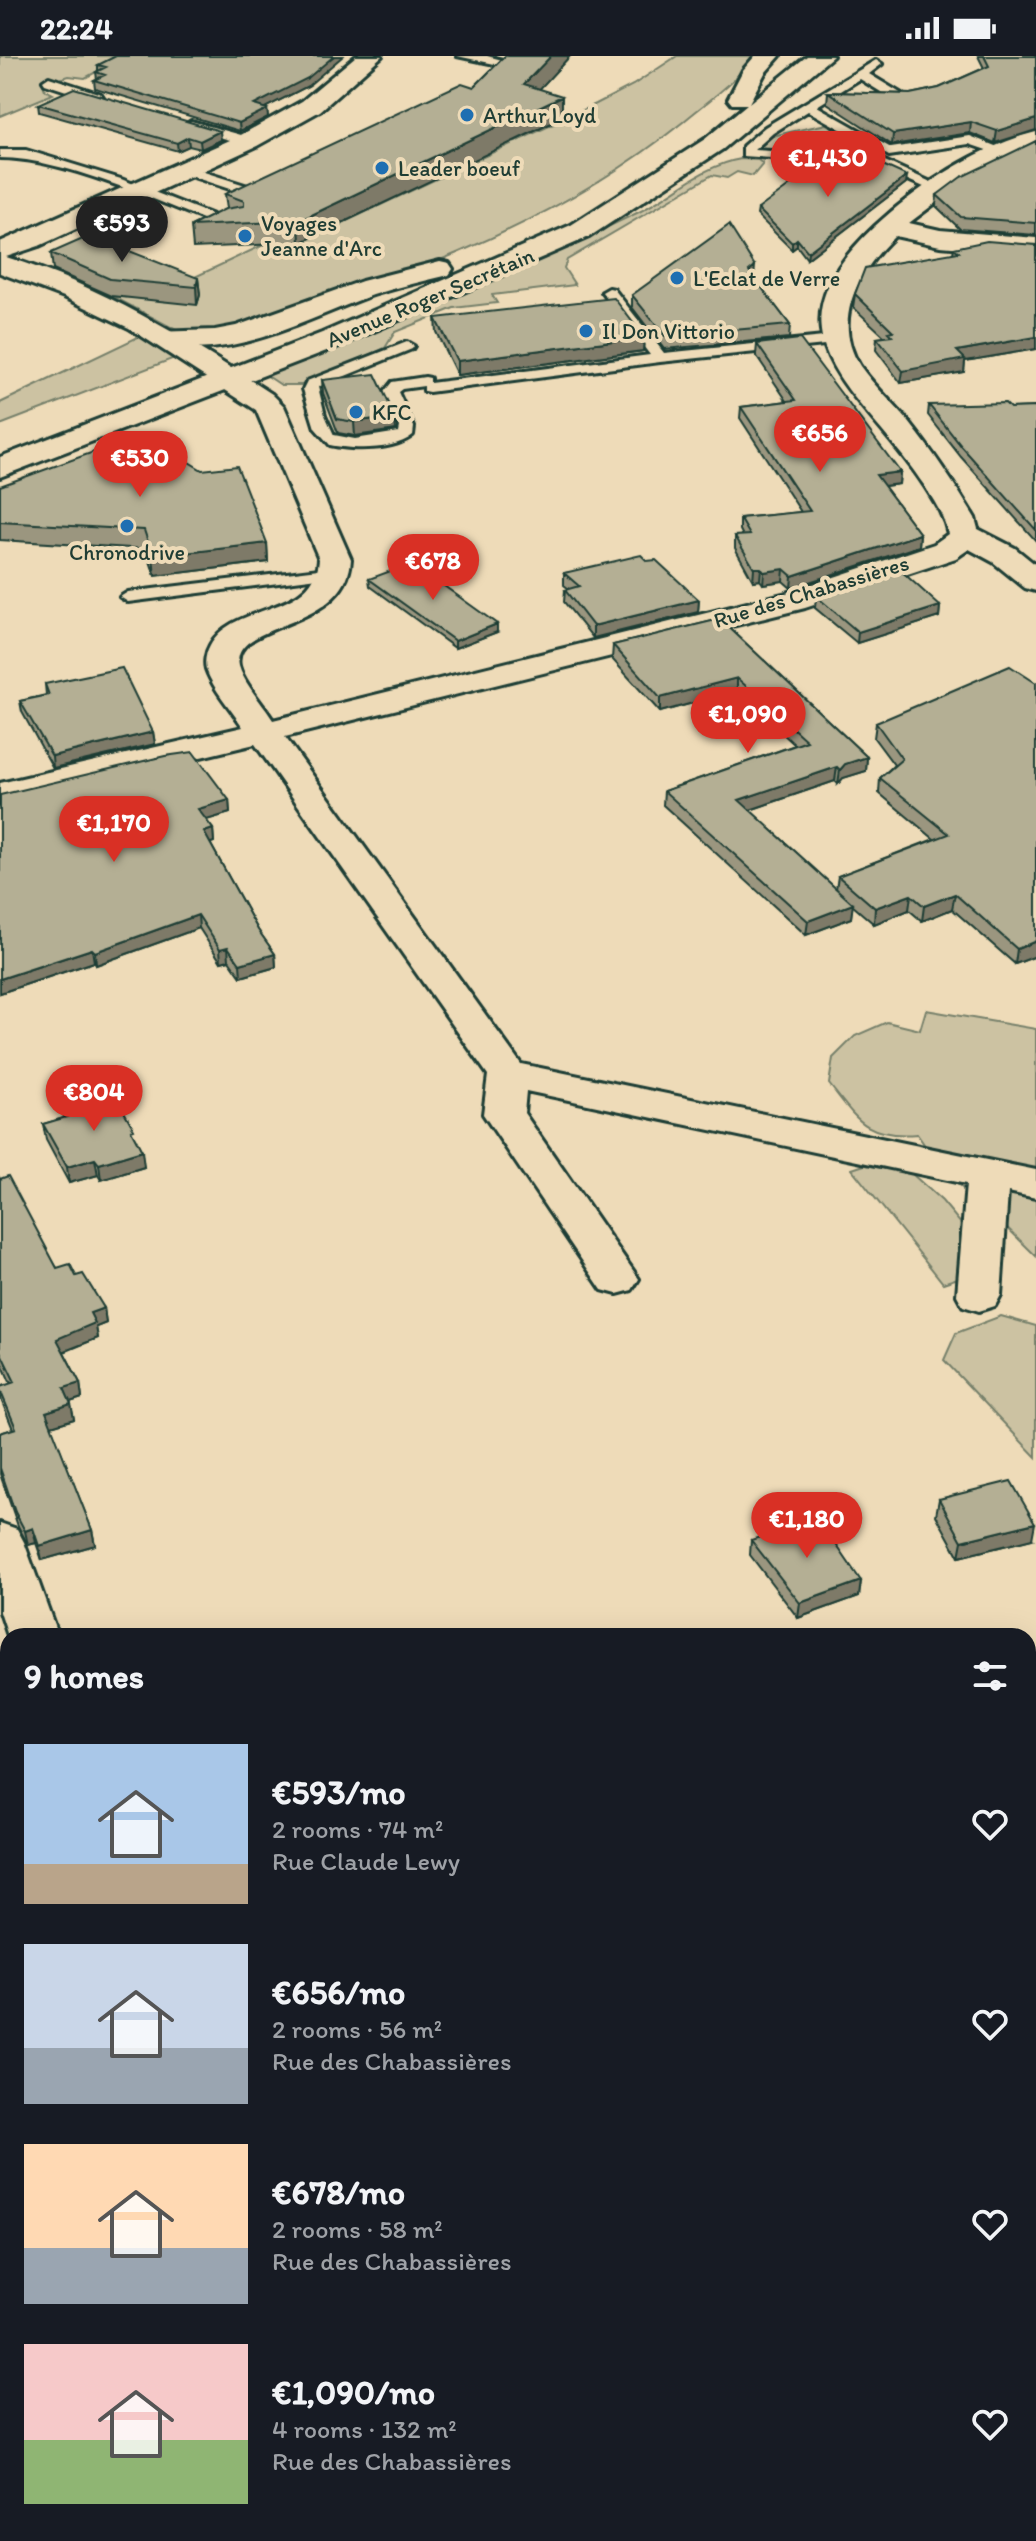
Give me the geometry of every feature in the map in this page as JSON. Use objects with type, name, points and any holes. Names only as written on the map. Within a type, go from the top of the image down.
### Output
[{"type":"street","points":[[0,251],[248,141],[311,106],[370,56]]},
{"type":"street","points":[[740,99],[755,70],[768,56]]},
{"type":"street","name":"Avenue Roger Secrétain","points":[[0,468],[454,265],[571,208],[651,164],[740,99],[789,56]]},
{"type":"street","name":"Avenue Roger Secrétain","points":[[0,445],[218,372],[332,339],[519,260],[580,231],[714,144],[821,56]]},
{"type":"street","points":[[1036,139],[938,188],[870,244],[838,294],[833,311],[834,340],[852,373],[928,469],[960,518],[964,534],[1004,555],[1036,581]]},
{"type":"street","points":[[580,231],[641,205],[716,158],[747,153]]},
{"type":"street","points":[[891,227],[940,238],[1036,246]]},
{"type":"street","points":[[0,264],[74,291],[139,322],[269,406],[335,559],[336,572],[319,597],[238,632],[228,640],[221,659],[223,669],[264,733],[508,1074],[1036,1184]]},
{"type":"street","points":[[165,338],[185,341],[218,339],[365,289],[454,265]]},
{"type":"street","name":"Rue des Chabassières","points":[[0,794],[264,733],[794,601],[945,551],[957,544],[964,534]]},
{"type":"street","points":[[508,1074],[503,1114],[617,1279]]},
{"type":"street","points":[[979,1295],[988,1174]]},
{"type":"street","points":[[0,1542],[30,1628]]},
{"type":"lane","points":[[463,56],[504,62]]},
{"type":"lane","points":[[876,64],[769,130],[747,149],[747,153],[876,161],[938,188]]},
{"type":"lane","points":[[861,74],[898,97]]},
{"type":"lane","points":[[49,81],[115,102]]},
{"type":"lane","points":[[810,107],[889,152]]},
{"type":"lane","points":[[175,120],[248,141]]},
{"type":"lane","points":[[876,161],[889,152],[970,140],[1007,153]]},
{"type":"lane","points":[[0,154],[26,154],[142,190],[236,227]]},
{"type":"lane","points":[[185,170],[262,195]]},
{"type":"lane","points":[[609,292],[660,358]]},
{"type":"lane","points":[[407,346],[312,384],[310,389],[328,437],[337,442],[355,444],[406,435],[407,427],[391,392],[397,385],[834,340]]},
{"type":"lane","points":[[128,597],[336,572]]},
{"type":"shaded area","points":[[0,56],[126,56],[85,78],[69,76],[43,84],[45,90],[53,94],[0,116]]},
{"type":"shaded area","points":[[677,56],[754,56],[721,91],[630,161],[574,196],[457,253],[334,298],[208,335],[180,332],[112,296],[148,299],[263,245],[300,243],[596,104],[633,85]]},
{"type":"shaded area","points":[[826,124],[835,129],[820,133],[844,149],[861,146],[871,152],[786,153],[757,149],[772,136]]},
{"type":"shaded area","points":[[741,159],[758,160],[763,164],[753,176],[737,172],[727,178],[712,175],[567,260],[564,268],[575,285],[492,295],[497,303],[454,308],[395,332],[385,348],[304,385],[281,385],[263,373],[546,255],[639,212],[714,167]]},
{"type":"shaded area","points":[[140,336],[180,356],[0,425],[0,403]]},
{"type":"shaded area","points":[[926,1010],[1036,1029],[1036,1256],[989,1210],[944,1173],[917,1134],[900,1135],[874,1130],[856,1117],[829,1084],[833,1058],[855,1036],[887,1022],[920,1030]]},
{"type":"shaded area","points":[[892,1156],[942,1201],[988,1256],[961,1277],[943,1283],[852,1169]]},
{"type":"shaded area","points":[[1001,1316],[1036,1326],[1036,1457],[944,1360],[956,1333]]},
{"type":"building","points":[[116,56],[334,56],[308,78],[254,105],[267,109],[239,123],[94,80],[105,75],[96,72],[106,67],[98,65]]},
{"type":"building","points":[[505,56],[551,56],[524,84],[562,96],[299,221],[191,226],[225,209],[244,206],[244,201],[225,194],[462,83],[474,87]]},
{"type":"building","points":[[984,56],[1036,56],[1036,119],[997,131],[971,122],[893,134],[828,92],[910,94],[939,88],[989,66]]},
{"type":"building","points":[[74,88],[220,131],[200,141],[188,137],[177,143],[38,104]]},
{"type":"building","points":[[1036,141],[1036,223],[961,217],[937,195],[961,177]]},
{"type":"building","points":[[827,158],[874,161],[907,176],[808,252],[797,239],[792,243],[758,209]]},
{"type":"building","points":[[729,225],[755,266],[749,271],[790,325],[665,336],[632,295]]},
{"type":"building","points":[[85,238],[94,242],[99,239],[198,278],[196,287],[110,279],[51,253]]},
{"type":"building","points":[[987,241],[1036,245],[1036,337],[957,351],[965,359],[903,371],[877,338],[892,336],[888,332],[893,331],[855,294],[865,268],[959,252],[954,248]]},
{"type":"building","points":[[614,298],[644,337],[457,361],[435,318]]},
{"type":"building","points":[[800,339],[900,472],[876,475],[920,534],[792,576],[784,569],[764,572],[761,568],[754,568],[735,536],[750,535],[740,518],[810,511],[741,407],[796,400],[757,344]]},
{"type":"building","points":[[375,374],[395,416],[354,422],[337,419],[322,380]]},
{"type":"building","points":[[1005,403],[1010,408],[1036,407],[1036,530],[929,405]]},
{"type":"building","points":[[143,434],[202,470],[237,466],[267,543],[153,557],[144,530],[0,522],[0,486]]},
{"type":"building","points":[[641,555],[647,561],[656,560],[699,600],[593,626],[565,590],[579,586],[564,573]]},
{"type":"building","points":[[412,563],[497,624],[455,641],[369,579]]},
{"type":"building","points":[[899,569],[940,606],[858,632],[816,596]]},
{"type":"building","points":[[720,619],[867,757],[845,764],[840,770],[837,767],[739,800],[853,904],[808,921],[664,791],[807,741],[737,678],[660,698],[613,645]]},
{"type":"building","points":[[1010,666],[1036,683],[1036,941],[1017,949],[955,894],[924,906],[911,895],[875,908],[838,876],[949,834],[880,778],[902,759],[876,723]]},
{"type":"building","points":[[122,668],[153,732],[52,756],[20,701],[49,695],[45,684]]},
{"type":"building","points":[[193,752],[229,800],[198,809],[213,829],[204,832],[258,930],[275,954],[240,964],[228,947],[220,949],[198,915],[95,952],[92,949],[0,979],[0,795]]},
{"type":"building","points":[[114,1094],[134,1129],[131,1130],[142,1151],[99,1164],[95,1159],[67,1167],[43,1124],[67,1117],[63,1111]]},
{"type":"building","points":[[8,1176],[57,1268],[70,1264],[76,1276],[83,1274],[104,1308],[90,1313],[95,1323],[57,1339],[80,1383],[64,1388],[71,1404],[46,1412],[92,1530],[39,1546],[33,1528],[25,1531],[15,1512],[0,1468],[0,1433],[16,1428],[0,1390],[0,1387],[15,1382],[0,1351],[0,1179]]},
{"type":"building","points":[[1011,1481],[1035,1523],[962,1541],[939,1499]]},
{"type":"building","points":[[818,1518],[861,1581],[800,1603],[751,1540]]},
{"type":"place","name":"Arthur Loyd","points":[[467,115]]},
{"type":"place","name":"Leader boeuf","points":[[382,168]]},
{"type":"place","name":"Voyages Jeanne d'Arc","points":[[245,236]]},
{"type":"place","name":"L'Eclat de Verre","points":[[677,278]]},
{"type":"place","name":"Il Don Vittorio","points":[[586,331]]},
{"type":"place","name":"KFC","points":[[356,412]]},
{"type":"place","name":"Chronodrive","points":[[127,526]]}]
